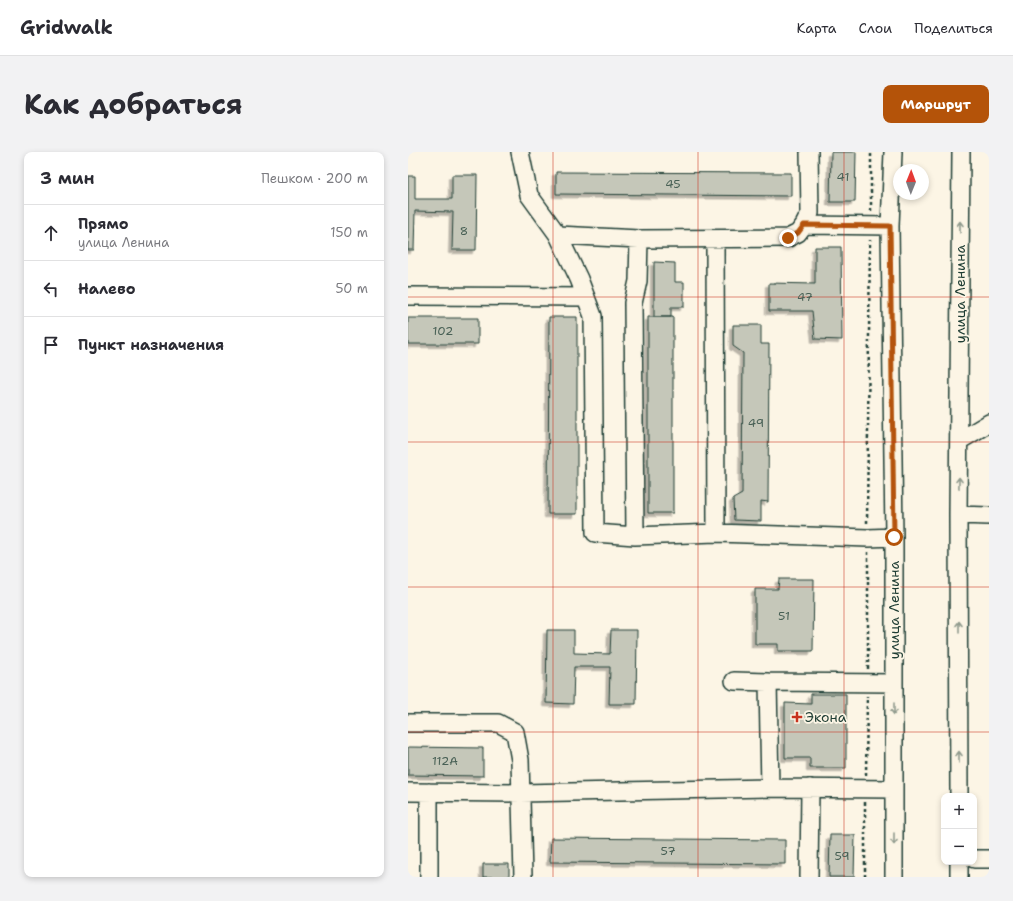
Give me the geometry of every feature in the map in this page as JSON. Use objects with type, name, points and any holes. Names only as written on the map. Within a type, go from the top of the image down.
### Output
[{"type":"street","points":[[520,152],[529,194],[558,235],[579,279],[593,316],[595,533],[635,536],[716,533],[868,538],[894,537]]},
{"type":"street","points":[[558,235],[639,239],[788,238],[798,233],[810,213],[809,152]]},
{"type":"street","name":"улица Ленина","points":[[893,152],[890,226],[894,537],[894,877]]},
{"type":"street","name":"улица Ленина","points":[[959,793],[958,516],[960,441],[961,152]]},
{"type":"street","points":[[804,225],[890,226]]},
{"type":"street","points":[[635,536],[633,303],[638,281],[639,239]]},
{"type":"street","points":[[715,239],[716,533]]},
{"type":"street","points":[[408,296],[586,298]]},
{"type":"street","points":[[960,441],[989,423]]},
{"type":"street","points":[[958,516],[989,516]]},
{"type":"street","points":[[734,681],[894,683]]},
{"type":"street","points":[[768,682],[770,788]]},
{"type":"street","points":[[408,723],[498,723],[515,732],[520,760],[523,877]]},
{"type":"street","points":[[408,792],[521,793],[770,788],[894,789]]},
{"type":"street","points":[[809,877],[810,788]]},
{"type":"street","points":[[429,792],[429,877]]},
{"type":"street","points":[[977,859],[989,859]]},
{"type":"street","points":[[959,865],[959,877]]},
{"type":"path","points":[[865,877],[865,788],[868,683],[871,152]]},
{"type":"building","points":[[831,152],[856,152],[855,202],[830,202]]},
{"type":"building","points":[[556,172],[791,173],[791,196],[556,194]]},
{"type":"building","points":[[452,175],[477,175],[476,250],[452,250],[453,212],[415,211],[414,250],[408,250],[408,176],[415,176],[415,199],[452,199]]},
{"type":"building","points":[[815,247],[841,247],[842,340],[815,339],[812,311],[769,311],[769,283],[815,284]]},
{"type":"building","points":[[654,262],[675,263],[675,282],[684,282],[684,307],[671,307],[671,317],[654,317]]},
{"type":"building","points":[[549,317],[577,317],[577,514],[548,514]]},
{"type":"building","points":[[648,317],[673,317],[673,513],[648,513]]},
{"type":"building","points":[[408,318],[478,318],[478,344],[408,344]]},
{"type":"building","points":[[733,325],[761,325],[761,344],[769,344],[768,502],[761,501],[761,521],[734,520],[733,499],[742,494],[743,353],[733,346]]},
{"type":"building","points":[[779,579],[814,579],[813,651],[778,651],[778,644],[755,644],[755,589],[778,589]]},
{"type":"building","points":[[547,630],[574,630],[574,653],[610,654],[611,630],[637,630],[636,704],[609,704],[610,667],[574,667],[573,704],[546,703]]},
{"type":"building","points":[[811,694],[846,694],[846,768],[810,768],[810,758],[785,758],[785,703],[811,704]]},
{"type":"building","points":[[408,747],[483,748],[483,776],[408,775]]},
{"type":"building","points":[[830,835],[855,835],[854,877],[829,877]]},
{"type":"building","points":[[551,838],[785,840],[785,864],[550,862]]},
{"type":"building","points":[[483,864],[509,864],[509,877],[483,877]]},
{"type":"place","name":"Экона","points":[[797,717]]},
{"type":"route","points":[[788,238],[798,233],[804,225],[890,226],[894,537]]}]
